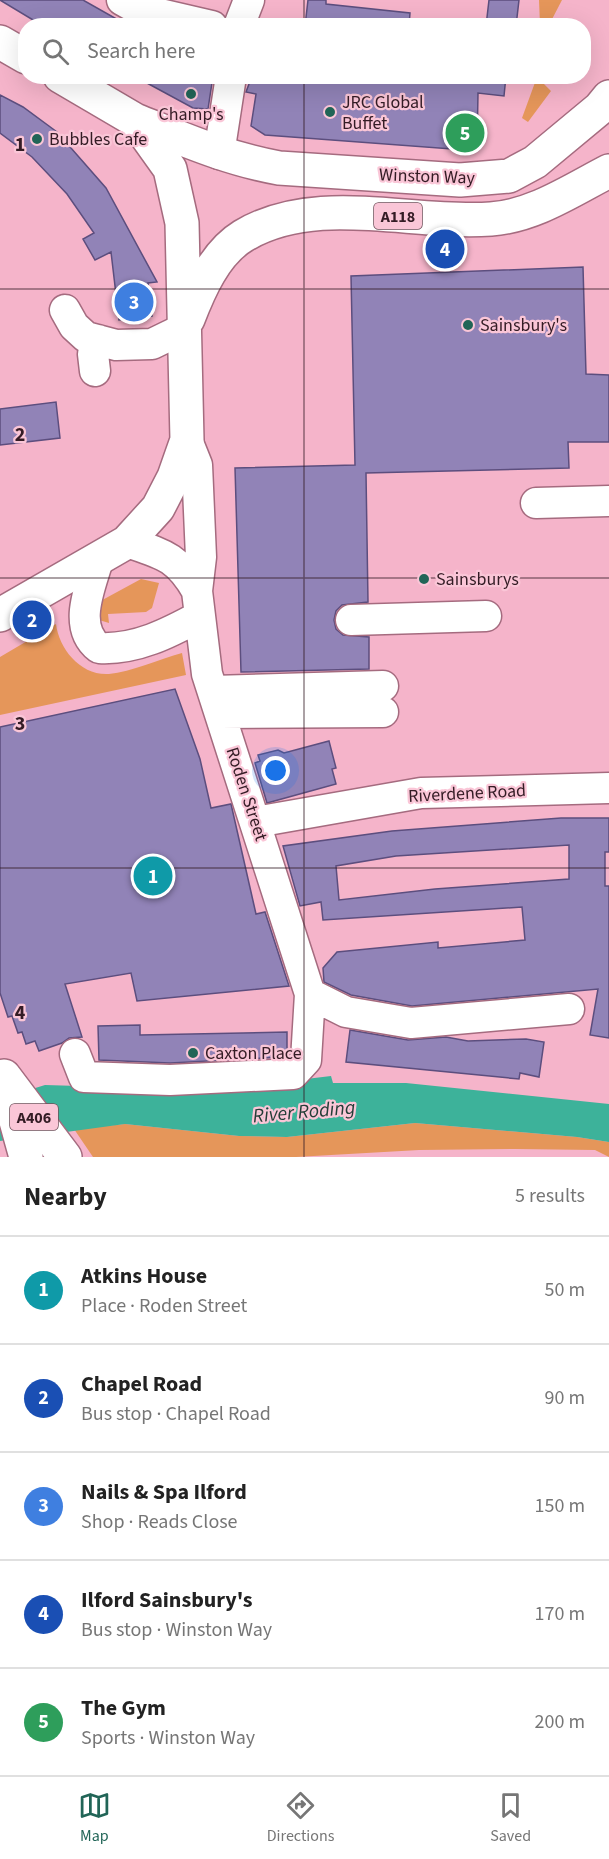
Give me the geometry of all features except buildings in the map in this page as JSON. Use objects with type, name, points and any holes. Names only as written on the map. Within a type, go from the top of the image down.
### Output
[{"type":"main road","points":[[0,42],[18,52]]},
{"type":"main road","name":"A118","points":[[74,84],[135,120],[219,154]]},
{"type":"main road","name":"Winston Way","points":[[219,154],[279,168],[460,180],[509,176],[543,156],[600,108],[609,97]]},
{"type":"main road","name":"A118","points":[[0,615],[128,542],[158,508],[174,477],[187,440],[182,223],[170,169],[135,120]]},
{"type":"main road","name":"A118","points":[[185,328],[203,284],[220,258],[242,236],[287,218],[330,214],[491,219],[523,214],[609,171]]},
{"type":"main road","points":[[2,1071],[26,1157]]},
{"type":"main road","name":"A406","points":[[2,1071],[65,1157]]},
{"type":"street","points":[[122,0],[138,9],[177,18]]},
{"type":"street","points":[[242,18],[249,0]]},
{"type":"street","points":[[219,154],[230,84]]},
{"type":"street","points":[[65,310],[74,326],[86,337],[116,345],[152,344],[185,328]]},
{"type":"street","points":[[95,371],[93,354],[98,340]]},
{"type":"street","name":"Roden Street","points":[[187,440],[197,465],[201,557],[199,603],[207,674],[310,994]]},
{"type":"street","points":[[536,503],[609,501]]},
{"type":"street","name":"Roden Street","points":[[128,542],[171,558],[186,572],[199,603]]},
{"type":"street","points":[[98,560],[84,621],[86,634],[99,648],[116,649],[132,646],[166,634],[199,603]]},
{"type":"street","points":[[351,620],[486,616]]},
{"type":"street","points":[[216,702],[383,699]]},
{"type":"street","name":"Riverdene Road","points":[[256,822],[421,793],[609,788]]},
{"type":"street","points":[[75,1054],[84,1077],[170,1080],[293,1074],[306,1060],[310,994],[346,1012],[411,1023],[569,1009]]},
{"type":"shaded area","points":[[539,0],[562,0],[553,18],[540,18]]},
{"type":"shaded area","points":[[534,84],[544,84],[551,91],[528,122],[522,118]]},
{"type":"shaded area","points":[[141,579],[159,583],[152,608],[146,612],[108,614],[109,623],[99,620],[95,604]]},
{"type":"shaded area","points":[[56,624],[67,651],[73,659],[89,671],[118,673],[182,653],[186,675],[0,715],[0,657]]},
{"type":"shaded area","points":[[415,1123],[577,1137],[609,1142],[609,1157],[595,1150],[515,1149],[419,1150],[296,1157],[93,1157],[74,1129],[125,1124],[239,1136],[287,1137]]},
{"type":"water","name":"River Roding","points":[[331,1076],[333,1083],[406,1083],[609,1104],[609,1142],[577,1137],[415,1123],[287,1137],[239,1136],[125,1124],[0,1141],[0,1099],[45,1085],[214,1090]]},
{"type":"place","name":"Champ's","points":[[191,94]]},
{"type":"place","name":"JRC Global Buffet","points":[[330,112]]},
{"type":"place","name":"The Gym","points":[[465,133]]},
{"type":"place","name":"Bubbles Cafe","points":[[37,139]]},
{"type":"place","name":"Ilford Sainsbury's","points":[[445,249]]},
{"type":"place","name":"Nails & Spa Ilford","points":[[134,302]]},
{"type":"place","name":"Sainsbury's","points":[[468,325]]},
{"type":"place","name":"Sainsburys","points":[[424,579]]},
{"type":"place","name":"Chapel Road","points":[[32,620]]},
{"type":"place","name":"Atkins House","points":[[153,876]]},
{"type":"place","name":"Caxton Place","points":[[193,1053]]}]
